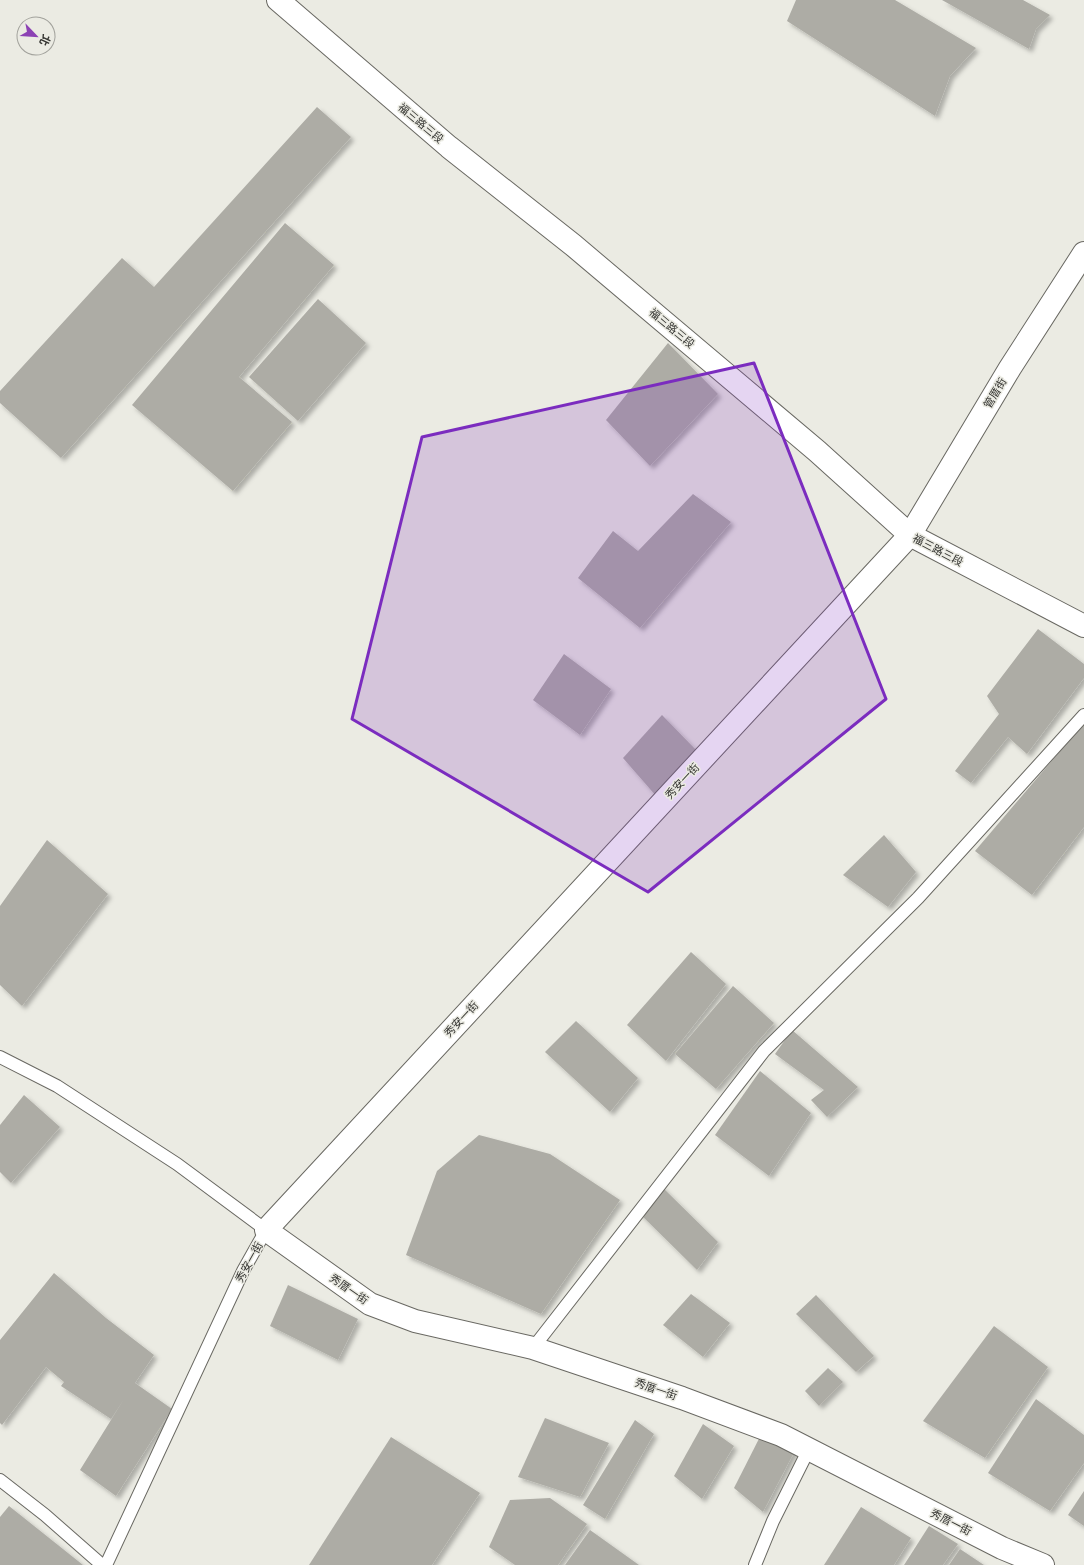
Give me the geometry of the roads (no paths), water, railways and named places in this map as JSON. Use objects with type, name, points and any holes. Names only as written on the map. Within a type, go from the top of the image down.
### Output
[{"type":"street","name":"福三路三段","points":[[278,0],[449,147],[573,245],[811,445],[910,535],[1084,626]]},
{"type":"street","name":"管厝街","points":[[910,535],[1010,368],[1084,253]]},
{"type":"street","name":"秀安一街","points":[[266,1230],[910,535]]},
{"type":"street","name":"秀厝一街","points":[[266,1230],[370,1304],[415,1321],[533,1348],[682,1398],[781,1435],[1002,1548],[1043,1565]]},
{"type":"lane","points":[[533,1348],[764,1051],[918,898],[1084,715]]},
{"type":"lane","points":[[0,1057],[57,1086],[176,1164],[266,1230]]},
{"type":"lane","name":"秀安一街","points":[[106,1565],[243,1271],[266,1230]]},
{"type":"lane","points":[[755,1565],[773,1521],[808,1449]]},
{"type":"lane","points":[[0,1480],[45,1515],[102,1565]]}]
